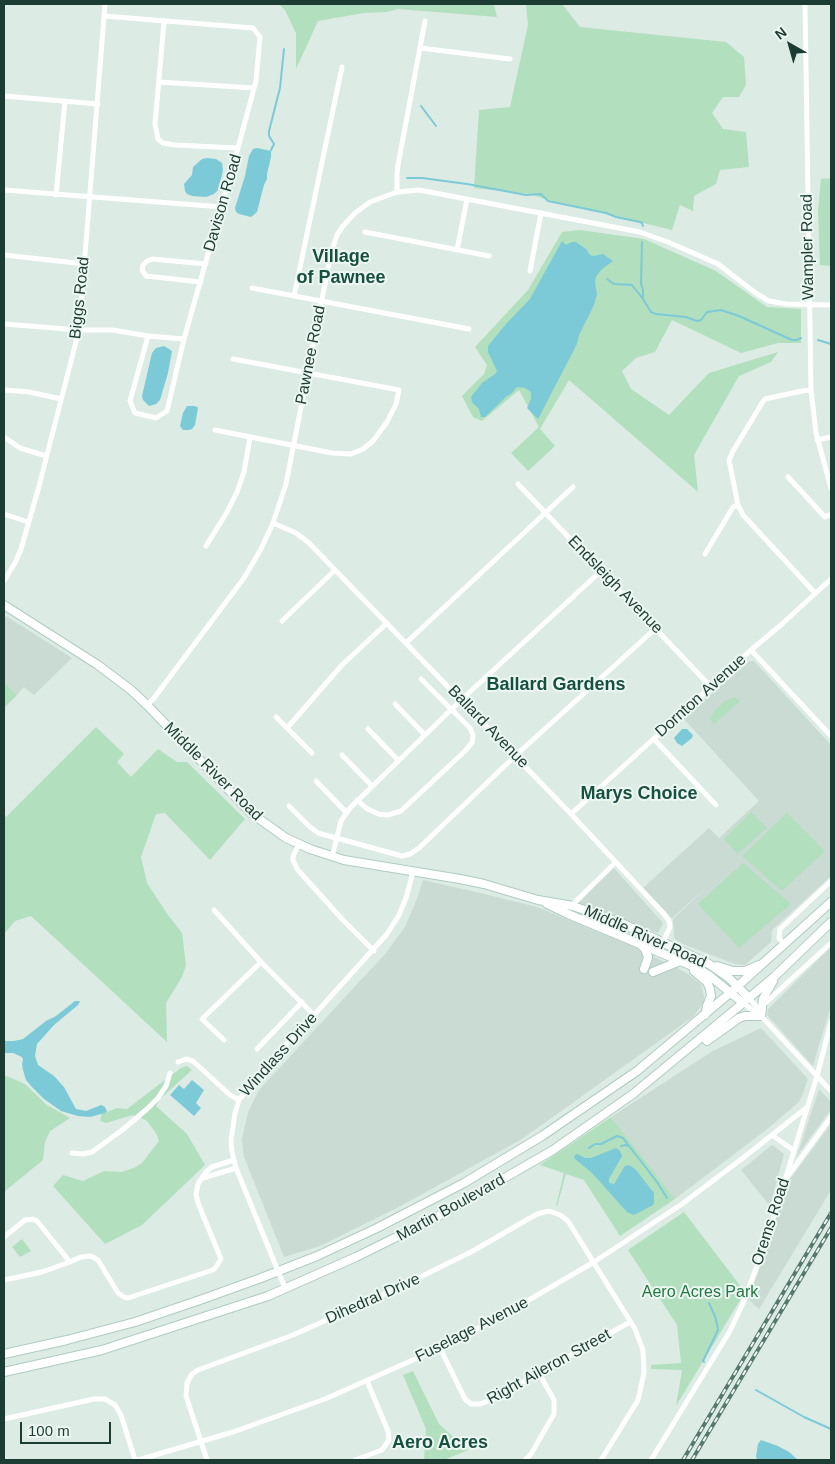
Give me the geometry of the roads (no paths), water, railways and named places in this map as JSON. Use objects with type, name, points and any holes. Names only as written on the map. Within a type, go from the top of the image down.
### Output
[{"type":"main road","name":"Middle River Road","points":[[4,605],[98,665],[131,690],[251,813],[275,831],[299,844],[359,863],[484,884],[538,900],[573,906],[621,923],[709,964],[729,978],[746,1001]]},
{"type":"main road","name":"Middle River Road","points":[[538,900],[697,968],[730,993],[746,1001]]},
{"type":"main road","name":"Martin Boulevard","points":[[4,1354],[135,1322],[279,1271],[317,1256],[377,1228],[464,1183],[589,1105],[637,1071],[705,1015],[831,902]]},
{"type":"main road","name":"Martin Boulevard","points":[[4,1372],[102,1350],[268,1296],[383,1244],[437,1217],[507,1178],[598,1120],[670,1066],[775,976],[831,922]]},
{"type":"main road","points":[[639,943],[648,957],[648,962],[644,969]]},
{"type":"main road","points":[[653,972],[680,961],[701,976],[707,982],[711,996],[705,1015]]},
{"type":"main road","points":[[709,964],[745,971],[765,962]]},
{"type":"main road","points":[[670,1066],[739,1018],[762,1016],[765,993],[775,976]]},
{"type":"street","name":"Biggs Road","points":[[4,581],[16,561],[28,522],[79,330],[105,4]]},
{"type":"street","name":"Wampler Road","points":[[805,4],[811,390],[817,440],[831,488]]},
{"type":"street","name":"Davison Road","points":[[104,16],[253,28],[260,37],[254,88],[184,339],[167,410],[156,418],[135,413],[130,401],[148,336]]},
{"type":"street","points":[[397,192],[396,174],[425,21]]},
{"type":"street","points":[[164,22],[155,124],[158,139],[162,143],[175,145],[238,148]]},
{"type":"street","points":[[420,48],[510,59]]},
{"type":"street","points":[[294,296],[342,67]]},
{"type":"street","points":[[159,82],[254,88]]},
{"type":"street","points":[[4,96],[98,104]]},
{"type":"street","points":[[56,194],[65,101]]},
{"type":"street","points":[[4,190],[222,208]]},
{"type":"street","name":"Pawnee Road","points":[[146,705],[154,698],[244,578],[261,549],[273,522],[286,484],[331,253],[337,235],[343,226],[362,207],[379,198],[397,192],[419,190],[648,234],[718,264],[757,294],[770,301],[786,304],[831,305]]},
{"type":"street","points":[[458,250],[467,199]]},
{"type":"street","points":[[530,272],[541,213]]},
{"type":"street","points":[[365,232],[489,256]]},
{"type":"street","points":[[4,256],[84,264]]},
{"type":"street","points":[[201,282],[146,276],[142,270],[143,265],[152,258],[206,264]]},
{"type":"street","points":[[252,288],[469,329]]},
{"type":"street","points":[[4,324],[79,330],[113,330],[148,336],[184,339]]},
{"type":"street","points":[[215,430],[338,454],[351,454],[363,450],[383,430],[392,413],[399,390],[233,359]]},
{"type":"street","points":[[4,390],[29,392],[61,399]]},
{"type":"street","points":[[811,390],[769,398],[762,403],[730,455],[729,460],[738,505],[743,515],[815,593]]},
{"type":"street","points":[[4,437],[20,448],[46,456]]},
{"type":"street","points":[[206,546],[237,492],[244,472],[250,437]]},
{"type":"street","points":[[817,440],[831,437]]},
{"type":"street","points":[[788,477],[824,516],[831,514]]},
{"type":"street","name":"Endsleigh Avenue","points":[[518,484],[711,687]]},
{"type":"street","points":[[406,643],[573,487]]},
{"type":"street","points":[[705,554],[733,507],[738,505]]},
{"type":"street","points":[[4,514],[28,522]]},
{"type":"street","name":"Ballard Avenue","points":[[273,522],[302,537],[335,570],[516,756],[669,920],[670,927],[659,951]]},
{"type":"street","points":[[282,621],[335,570]]},
{"type":"street","points":[[332,856],[340,821],[357,800],[461,700],[601,571]]},
{"type":"street","name":"Dornton Avenue","points":[[571,814],[831,579]]},
{"type":"street","points":[[287,728],[342,665],[387,623]]},
{"type":"street","points":[[289,806],[314,831],[336,839],[402,856],[410,854],[656,628]]},
{"type":"street","points":[[751,650],[831,736]]},
{"type":"street","points":[[357,800],[366,808],[378,814],[388,815],[401,811],[472,743],[473,732],[421,679]]},
{"type":"street","points":[[395,704],[425,735]]},
{"type":"street","points":[[276,717],[312,754]]},
{"type":"street","points":[[368,729],[398,760]]},
{"type":"street","points":[[654,739],[716,805]]},
{"type":"street","points":[[342,755],[372,786]]},
{"type":"street","points":[[316,781],[346,812]]},
{"type":"street","points":[[299,844],[293,856],[297,869],[374,951]]},
{"type":"street","points":[[573,906],[616,862]]},
{"type":"street","name":"Windlass Drive","points":[[285,1288],[236,1168],[232,1152],[233,1123],[239,1100],[267,1065],[374,951],[387,934],[400,915],[413,872]]},
{"type":"street","points":[[785,945],[779,938],[780,929],[831,881]]},
{"type":"street","points":[[214,910],[314,1015]]},
{"type":"street","points":[[762,1007],[831,943]]},
{"type":"street","points":[[224,1040],[202,1019],[262,962]]},
{"type":"street","name":"Middle River Road","points":[[746,1001],[831,1091]]},
{"type":"street","points":[[257,1049],[302,1002]]},
{"type":"street","name":"Orems Road","points":[[651,1460],[730,1331],[743,1303],[765,1245],[817,1076],[831,1022]]},
{"type":"street","points":[[178,1062],[186,1059],[193,1061],[224,1090],[239,1100]]},
{"type":"street","points":[[72,1153],[83,1154],[92,1152],[147,1109],[166,1086],[170,1073]]},
{"type":"street","name":"Fuselage Avenue","points":[[138,1460],[201,1442],[285,1414],[367,1381],[440,1348],[498,1318],[594,1262],[682,1204],[806,1108]]},
{"type":"street","points":[[784,1182],[831,1116]]},
{"type":"street","points":[[772,1135],[793,1150]]},
{"type":"street","points":[[4,1280],[42,1272],[86,1256],[95,1258],[101,1264],[118,1294],[128,1298],[213,1270],[220,1259],[196,1194],[198,1184],[206,1172],[212,1167],[234,1160]]},
{"type":"street","points":[[202,1178],[236,1168]]},
{"type":"street","name":"Dihedral Drive","points":[[207,1460],[186,1391],[189,1378],[198,1370],[293,1335],[388,1293],[471,1252],[537,1214],[549,1211],[555,1212],[568,1221],[639,1337],[643,1350],[643,1382],[638,1400],[601,1460]]},
{"type":"street","points":[[4,1237],[25,1220],[37,1220],[70,1262]]},
{"type":"street","name":"Right Aileron Street","points":[[440,1348],[464,1399],[474,1405],[484,1403],[630,1322]]},
{"type":"street","points":[[526,1460],[554,1414],[554,1400],[539,1373]]},
{"type":"street","points":[[355,1460],[382,1450],[389,1440],[388,1431],[367,1381]]},
{"type":"street","points":[[4,1419],[94,1399],[105,1399],[115,1405],[122,1415],[135,1460]]},
{"type":"water","points":[[253,149],[271,151],[271,157],[267,179],[257,212],[251,217],[239,214],[235,208],[249,156]]},
{"type":"water","points":[[202,159],[216,159],[222,163],[223,171],[218,190],[206,197],[187,194],[184,184],[192,175],[193,167]]},
{"type":"water","points":[[562,241],[566,245],[576,242],[586,249],[590,255],[603,254],[613,261],[601,270],[596,277],[597,294],[594,305],[579,335],[577,344],[538,419],[527,408],[531,399],[531,392],[519,387],[485,417],[481,417],[479,409],[472,402],[471,397],[482,383],[497,371],[488,352],[488,346],[530,299]]},
{"type":"water","points":[[164,346],[172,351],[168,373],[160,400],[156,404],[149,406],[142,396],[152,353],[156,348]]},
{"type":"water","points":[[187,406],[198,408],[195,425],[192,429],[183,430],[180,426]]},
{"type":"water","points":[[682,729],[687,729],[693,735],[682,746],[674,738]]},
{"type":"water","points":[[75,1001],[80,1002],[54,1025],[37,1044],[35,1056],[38,1065],[54,1076],[64,1087],[76,1109],[86,1111],[101,1105],[107,1111],[90,1117],[61,1111],[44,1099],[26,1080],[22,1057],[13,1053],[4,1053],[4,1041],[23,1039]]},
{"type":"water","points":[[192,1080],[204,1090],[196,1103],[201,1108],[194,1116],[170,1095],[179,1085],[184,1089]]},
{"type":"water","points":[[616,1148],[622,1156],[609,1179],[609,1183],[614,1184],[625,1166],[629,1165],[636,1170],[654,1193],[653,1205],[633,1215],[627,1212],[592,1173],[574,1158],[577,1154],[585,1158],[591,1158]]},
{"type":"water","points":[[761,1440],[778,1446],[798,1460],[757,1460],[758,1444]]},
{"type":"waterway","points":[[271,150],[274,144],[269,136],[269,131],[280,88],[284,49]]},
{"type":"waterway","points":[[421,106],[436,126]]},
{"type":"waterway","points":[[407,178],[467,184],[526,195],[541,194],[548,201],[606,213],[640,222],[643,226]]},
{"type":"waterway","points":[[642,242],[641,284],[643,299]]},
{"type":"waterway","points":[[607,279],[614,284],[632,285],[651,312],[656,314],[686,317],[697,321],[701,320],[707,312],[721,310],[792,340],[801,338]]},
{"type":"waterway","points":[[818,340],[831,344]]},
{"type":"waterway","points":[[589,1148],[617,1136],[623,1138],[667,1198]]},
{"type":"waterway","points":[[621,1146],[628,1146]]},
{"type":"waterway","points":[[704,1362],[718,1330],[716,1319],[709,1303]]},
{"type":"waterway","points":[[756,1390],[804,1417],[831,1429]]},
{"type":"railway","points":[[683,1460],[831,1213]]},
{"type":"railway","points":[[692,1460],[831,1228]]},
{"type":"district","name":"Village of Pawnee","points":[[341,267]]},
{"type":"district","name":"Ballard Gardens","points":[[556,685]]},
{"type":"district","name":"Marys Choice","points":[[639,794]]},
{"type":"district","name":"Aero Acres","points":[[440,1443]]},
{"type":"park label","name":"Aero Acres Park","points":[[700,1293]]}]
